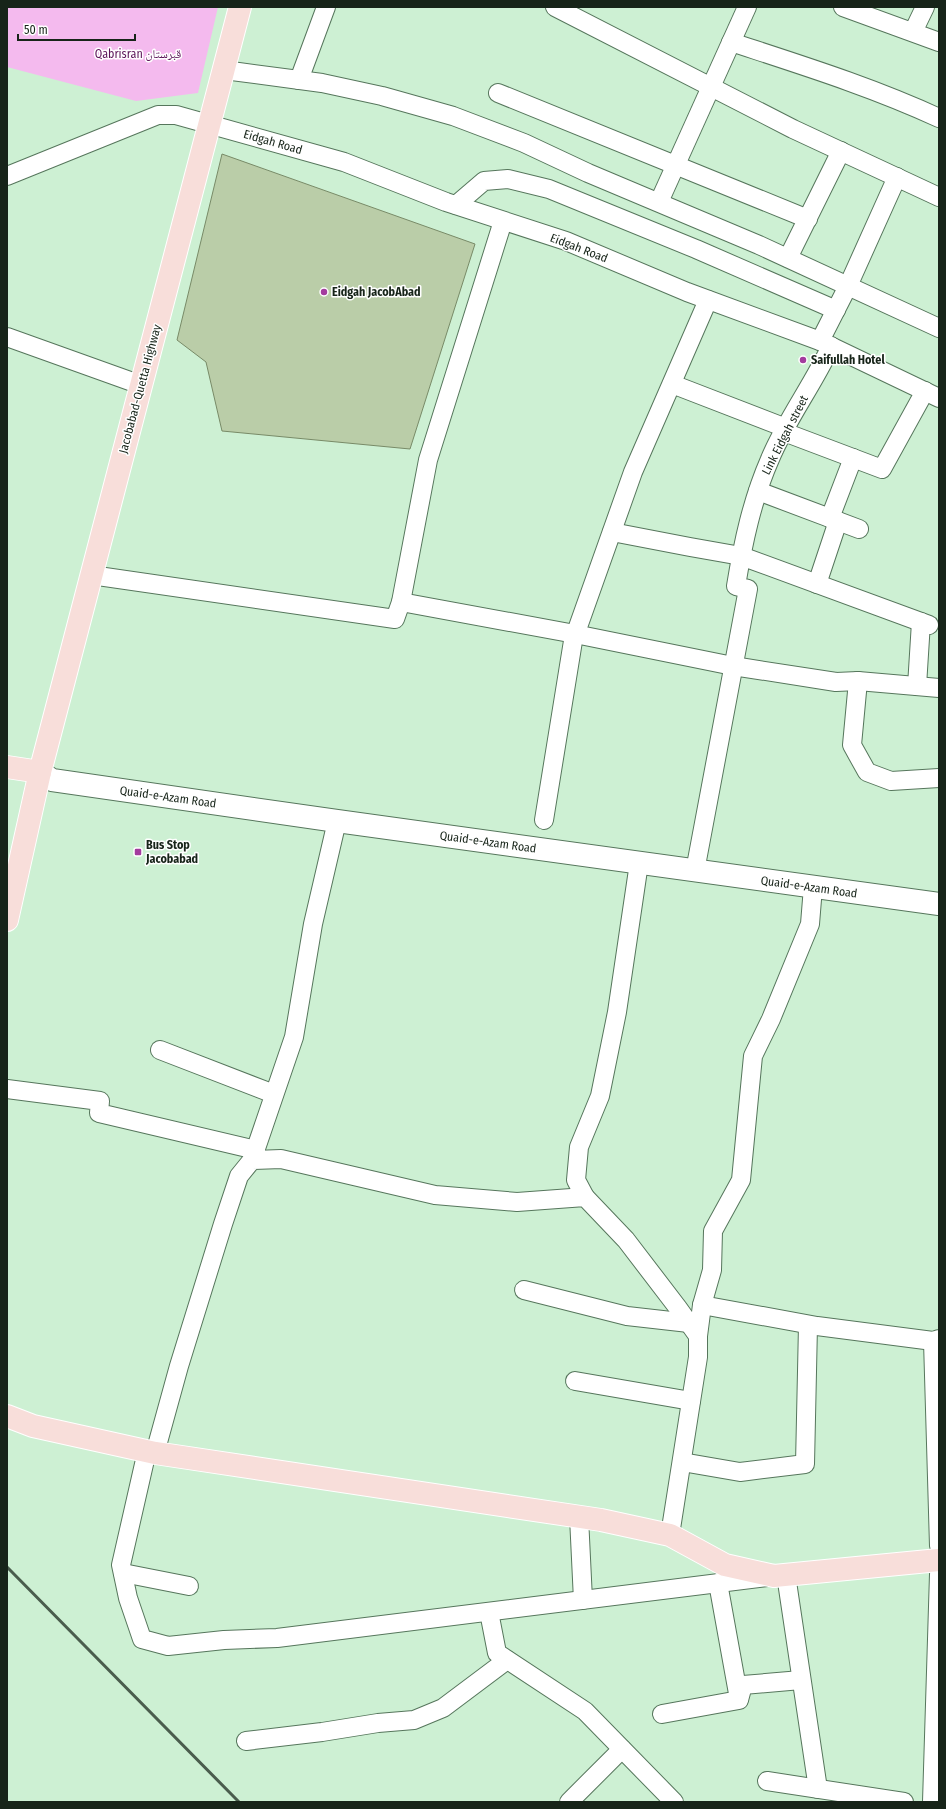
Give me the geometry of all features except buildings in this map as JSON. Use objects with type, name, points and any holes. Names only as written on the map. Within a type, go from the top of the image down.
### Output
[{"type":"main road","name":"Jacobabad-Quetta Highway","points":[[7,920],[11,884],[240,7]]},
{"type":"main road","points":[[7,767],[40,772]]},
{"type":"main road","points":[[7,1416],[33,1426],[151,1452],[580,1517],[670,1535],[725,1565],[780,1576],[939,1560]]},
{"type":"street","points":[[299,80],[326,7]]},
{"type":"street","points":[[555,7],[710,87],[842,152],[939,197]]},
{"type":"street","points":[[659,202],[747,7]]},
{"type":"street","points":[[843,7],[939,42]]},
{"type":"street","points":[[913,32],[925,7]]},
{"type":"street","points":[[731,42],[816,70],[939,118]]},
{"type":"street","points":[[224,70],[322,83],[382,96],[453,116],[524,143],[588,173],[788,258],[939,328]]},
{"type":"street","points":[[498,93],[808,219]]},
{"type":"street","name":"Eidgah Road","points":[[7,176],[158,115],[176,115],[344,162],[456,205],[566,241],[708,300],[826,344],[932,395]]},
{"type":"street","points":[[788,258],[842,152]]},
{"type":"street","name":"Link Eidgah street","points":[[733,666],[748,589],[736,586],[741,556],[758,491],[770,458],[815,378],[836,310],[897,177]]},
{"type":"street","points":[[456,205],[484,181],[508,179],[549,189],[696,249],[836,310]]},
{"type":"street","points":[[92,575],[395,619],[401,602],[428,460],[503,221]]},
{"type":"street","points":[[544,820],[575,634],[633,472],[708,300]]},
{"type":"street","points":[[7,337],[141,385]]},
{"type":"street","points":[[672,384],[882,469],[932,395]]},
{"type":"street","points":[[817,584],[852,458]]},
{"type":"street","points":[[758,491],[859,529]]},
{"type":"street","points":[[612,532],[690,548],[741,556],[925,623],[917,686]]},
{"type":"street","points":[[401,602],[575,634],[733,666],[836,682],[858,681],[939,688]]},
{"type":"street","points":[[695,871],[733,666]]},
{"type":"street","points":[[858,681],[852,745],[867,772],[891,781],[939,778]]},
{"type":"street","name":"Quaid-e-Azam Road","points":[[40,772],[52,780],[939,904]]},
{"type":"street","points":[[337,821],[313,924],[294,1037],[254,1155],[239,1176],[223,1224],[151,1452],[121,1565],[128,1598],[142,1639],[168,1646],[224,1640],[277,1638],[780,1576],[802,1680],[818,1789]]},
{"type":"street","points":[[639,863],[617,1012],[600,1096],[579,1147],[576,1180],[585,1197],[626,1240],[693,1330],[698,1357],[670,1535]]},
{"type":"street","points":[[693,1330],[712,1270],[714,1231],[741,1180],[752,1056],[771,1019],[810,924],[812,887]]},
{"type":"street","points":[[160,1050],[274,1094]]},
{"type":"street","points":[[7,1089],[100,1100],[99,1113],[254,1155],[435,1195],[517,1202],[585,1197]]},
{"type":"street","points":[[524,1290],[627,1316],[693,1330]]},
{"type":"street","points":[[702,1305],[808,1325],[936,1340],[939,1546]]},
{"type":"street","points":[[682,1462],[740,1472],[805,1464],[808,1325]]},
{"type":"street","points":[[575,1381],[691,1402]]},
{"type":"street","points":[[580,1517],[583,1600]]},
{"type":"street","points":[[123,1573],[189,1586]]},
{"type":"street","points":[[932,1802],[936,1744],[939,1574]]},
{"type":"street","points":[[718,1584],[739,1700]]},
{"type":"street","points":[[489,1612],[497,1653],[585,1711],[674,1802]]},
{"type":"street","points":[[246,1741],[322,1732],[378,1723],[414,1720],[443,1708],[507,1660]]},
{"type":"street","points":[[739,1700],[743,1684],[802,1680]]},
{"type":"street","points":[[662,1714],[739,1700]]},
{"type":"street","points":[[569,1802],[622,1749]]},
{"type":"street","points":[[767,1781],[904,1802]]},
{"type":"green space","name":"Qabrisran قبرستان","points":[[7,7],[218,7],[198,93],[136,101],[7,67]]},
{"type":"railway","points":[[7,1567],[239,1802]]},
{"type":"place","name":"Eidgah JacobAbad","points":[[324,292]]},
{"type":"place","name":"Saifullah Hotel","points":[[803,360]]},
{"type":"place","name":"Bus Stop Jacobabad","points":[[138,852]]}]
